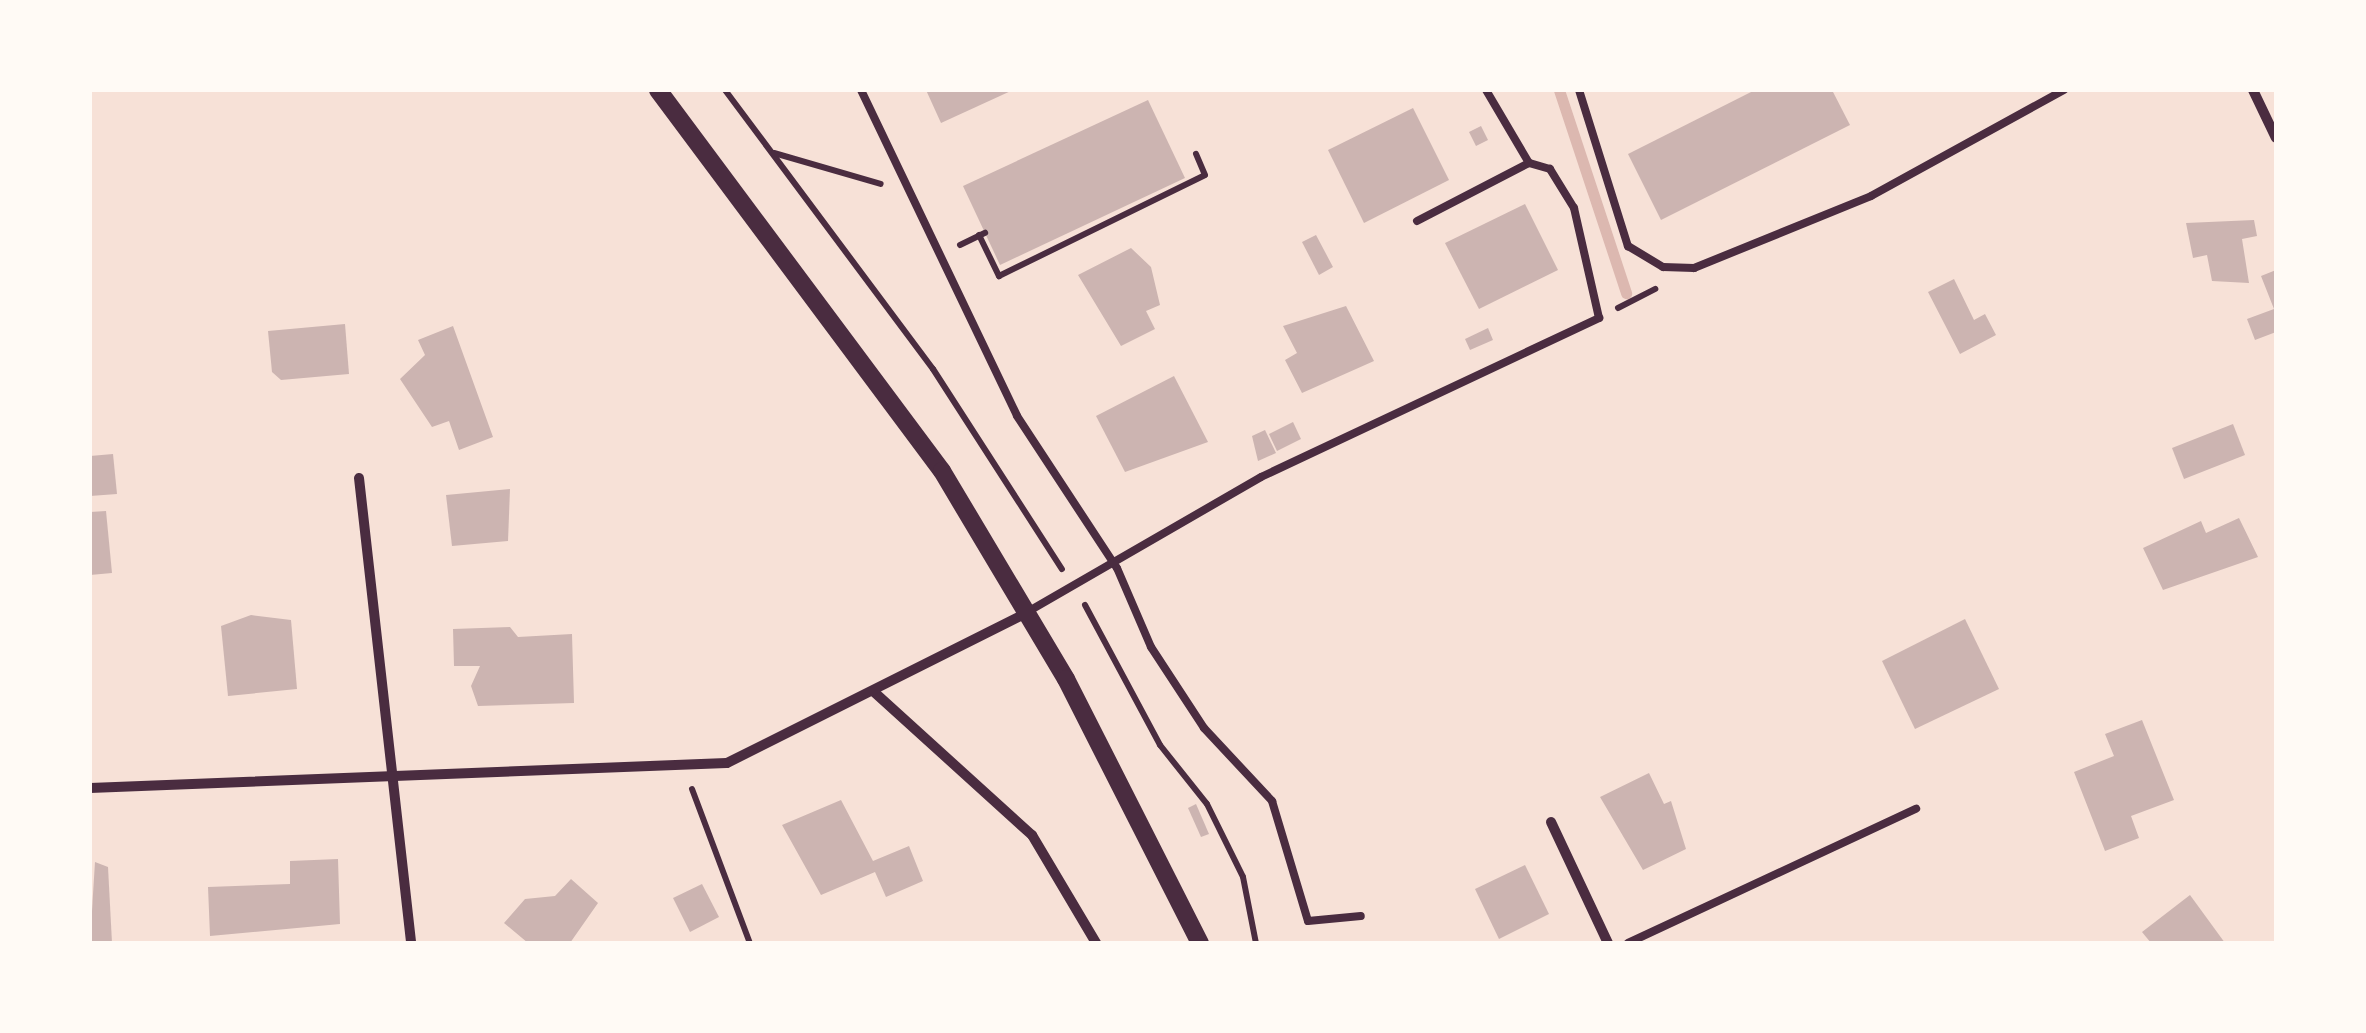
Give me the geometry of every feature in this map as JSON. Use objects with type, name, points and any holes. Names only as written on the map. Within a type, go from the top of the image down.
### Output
[{"type":"street","points":[[658,90],[880,380],[1029,611],[1200,943]]},
{"type":"street","points":[[2253,90],[2276,138]]},
{"type":"street","points":[[359,478],[411,943]]},
{"type":"street","points":[[90,788],[685,768],[744,756],[1029,611]]},
{"type":"street","points":[[874,690],[1032,836],[1096,943]]},
{"type":"street","points":[[1550,822],[1608,943]]},
{"type":"lane","points":[[861,90],[1017,416],[1117,568],[1150,647],[1204,728],[1272,801],[1308,921],[1360,916]]},
{"type":"lane","points":[[1486,90],[1529,163]]},
{"type":"lane","points":[[1579,90],[1628,246],[1663,267],[1694,268],[1871,196],[2064,90]]},
{"type":"lane","points":[[1029,611],[1117,568],[1261,477],[1599,318],[1574,208],[1550,169],[1529,163],[1417,221]]},
{"type":"lane","points":[[1628,943],[1916,808]]},
{"type":"path","points":[[725,90],[933,369],[1075,590],[1160,745],[1207,804],[1243,877],[1256,943]]},
{"type":"path","points":[[773,152],[833,177],[905,188]]},
{"type":"path","points":[[979,235],[999,276],[1205,175],[1196,154]]},
{"type":"path","points":[[1599,318],[1694,268]]},
{"type":"path","points":[[685,768],[750,943]]},
{"type":"building","points":[[926,90],[1013,90],[941,123]]},
{"type":"building","points":[[1755,90],[1832,90],[1850,125],[1661,220],[1628,154]]},
{"type":"building","points":[[1148,100],[1185,178],[1000,265],[963,186]]},
{"type":"building","points":[[1413,108],[1449,180],[1364,223],[1328,150]]},
{"type":"building","points":[[1481,126],[1488,140],[1476,146],[1469,132]]},
{"type":"building","points":[[1525,204],[1558,270],[1479,309],[1445,243]]},
{"type":"building","points":[[2254,220],[2257,236],[2242,239],[2249,283],[2212,281],[2207,255],[2193,258],[2186,223]]},
{"type":"building","points":[[1316,235],[1333,267],[1319,275],[1302,242]]},
{"type":"building","points":[[1131,248],[1151,267],[1160,305],[1146,311],[1155,329],[1121,346],[1078,275]]},
{"type":"building","points":[[2276,270],[2276,332],[2255,340],[2247,319],[2274,309],[2261,276]]},
{"type":"building","points":[[1954,279],[1974,320],[1985,314],[1996,335],[1960,354],[1928,292]]},
{"type":"building","points":[[1346,306],[1374,361],[1302,393],[1285,360],[1297,353],[1283,326]]},
{"type":"building","points":[[345,324],[349,374],[281,380],[272,372],[268,331]]},
{"type":"building","points":[[453,326],[493,437],[459,450],[449,421],[432,427],[400,379],[425,355],[418,340]]},
{"type":"building","points":[[1488,328],[1493,340],[1470,350],[1465,339]]},
{"type":"building","points":[[1174,376],[1208,442],[1125,472],[1096,416]]},
{"type":"building","points":[[1293,422],[1301,439],[1277,451],[1269,434]]},
{"type":"building","points":[[2233,424],[2245,455],[2184,479],[2172,448]]},
{"type":"building","points":[[1265,430],[1276,453],[1258,461],[1252,436]]},
{"type":"building","points":[[113,454],[117,494],[90,496],[90,456]]},
{"type":"building","points":[[510,489],[508,541],[452,546],[446,495]]},
{"type":"building","points":[[106,511],[112,573],[90,575],[90,512]]},
{"type":"building","points":[[2239,518],[2258,557],[2163,590],[2143,548],[2201,521],[2206,533]]},
{"type":"building","points":[[251,615],[291,620],[297,689],[228,696],[221,626]]},
{"type":"building","points":[[1965,619],[1999,689],[1915,729],[1882,661]]},
{"type":"building","points":[[510,627],[518,637],[572,634],[574,703],[478,706],[471,686],[480,666],[454,666],[453,629]]},
{"type":"building","points":[[2142,720],[2174,800],[2131,816],[2139,838],[2105,851],[2074,772],[2114,756],[2105,734]]},
{"type":"building","points":[[1649,773],[1664,804],[1671,801],[1686,849],[1643,870],[1600,797]]},
{"type":"building","points":[[841,800],[873,861],[909,846],[923,881],[886,897],[875,872],[821,895],[782,825]]},
{"type":"building","points":[[1196,804],[1209,834],[1201,837],[1188,808]]},
{"type":"building","points":[[338,859],[340,924],[210,936],[208,887],[290,884],[290,861]]},
{"type":"building","points":[[95,862],[108,867],[112,943],[90,943]]},
{"type":"building","points":[[1525,865],[1549,914],[1499,939],[1475,889]]},
{"type":"building","points":[[571,879],[598,903],[570,943],[528,943],[504,923],[525,899],[555,896]]},
{"type":"building","points":[[702,884],[719,917],[690,932],[673,898]]},
{"type":"building","points":[[2190,895],[2225,943],[2151,943],[2142,932]]},
{"type":"waterway","points":[[1559,90],[1626,293]]}]
